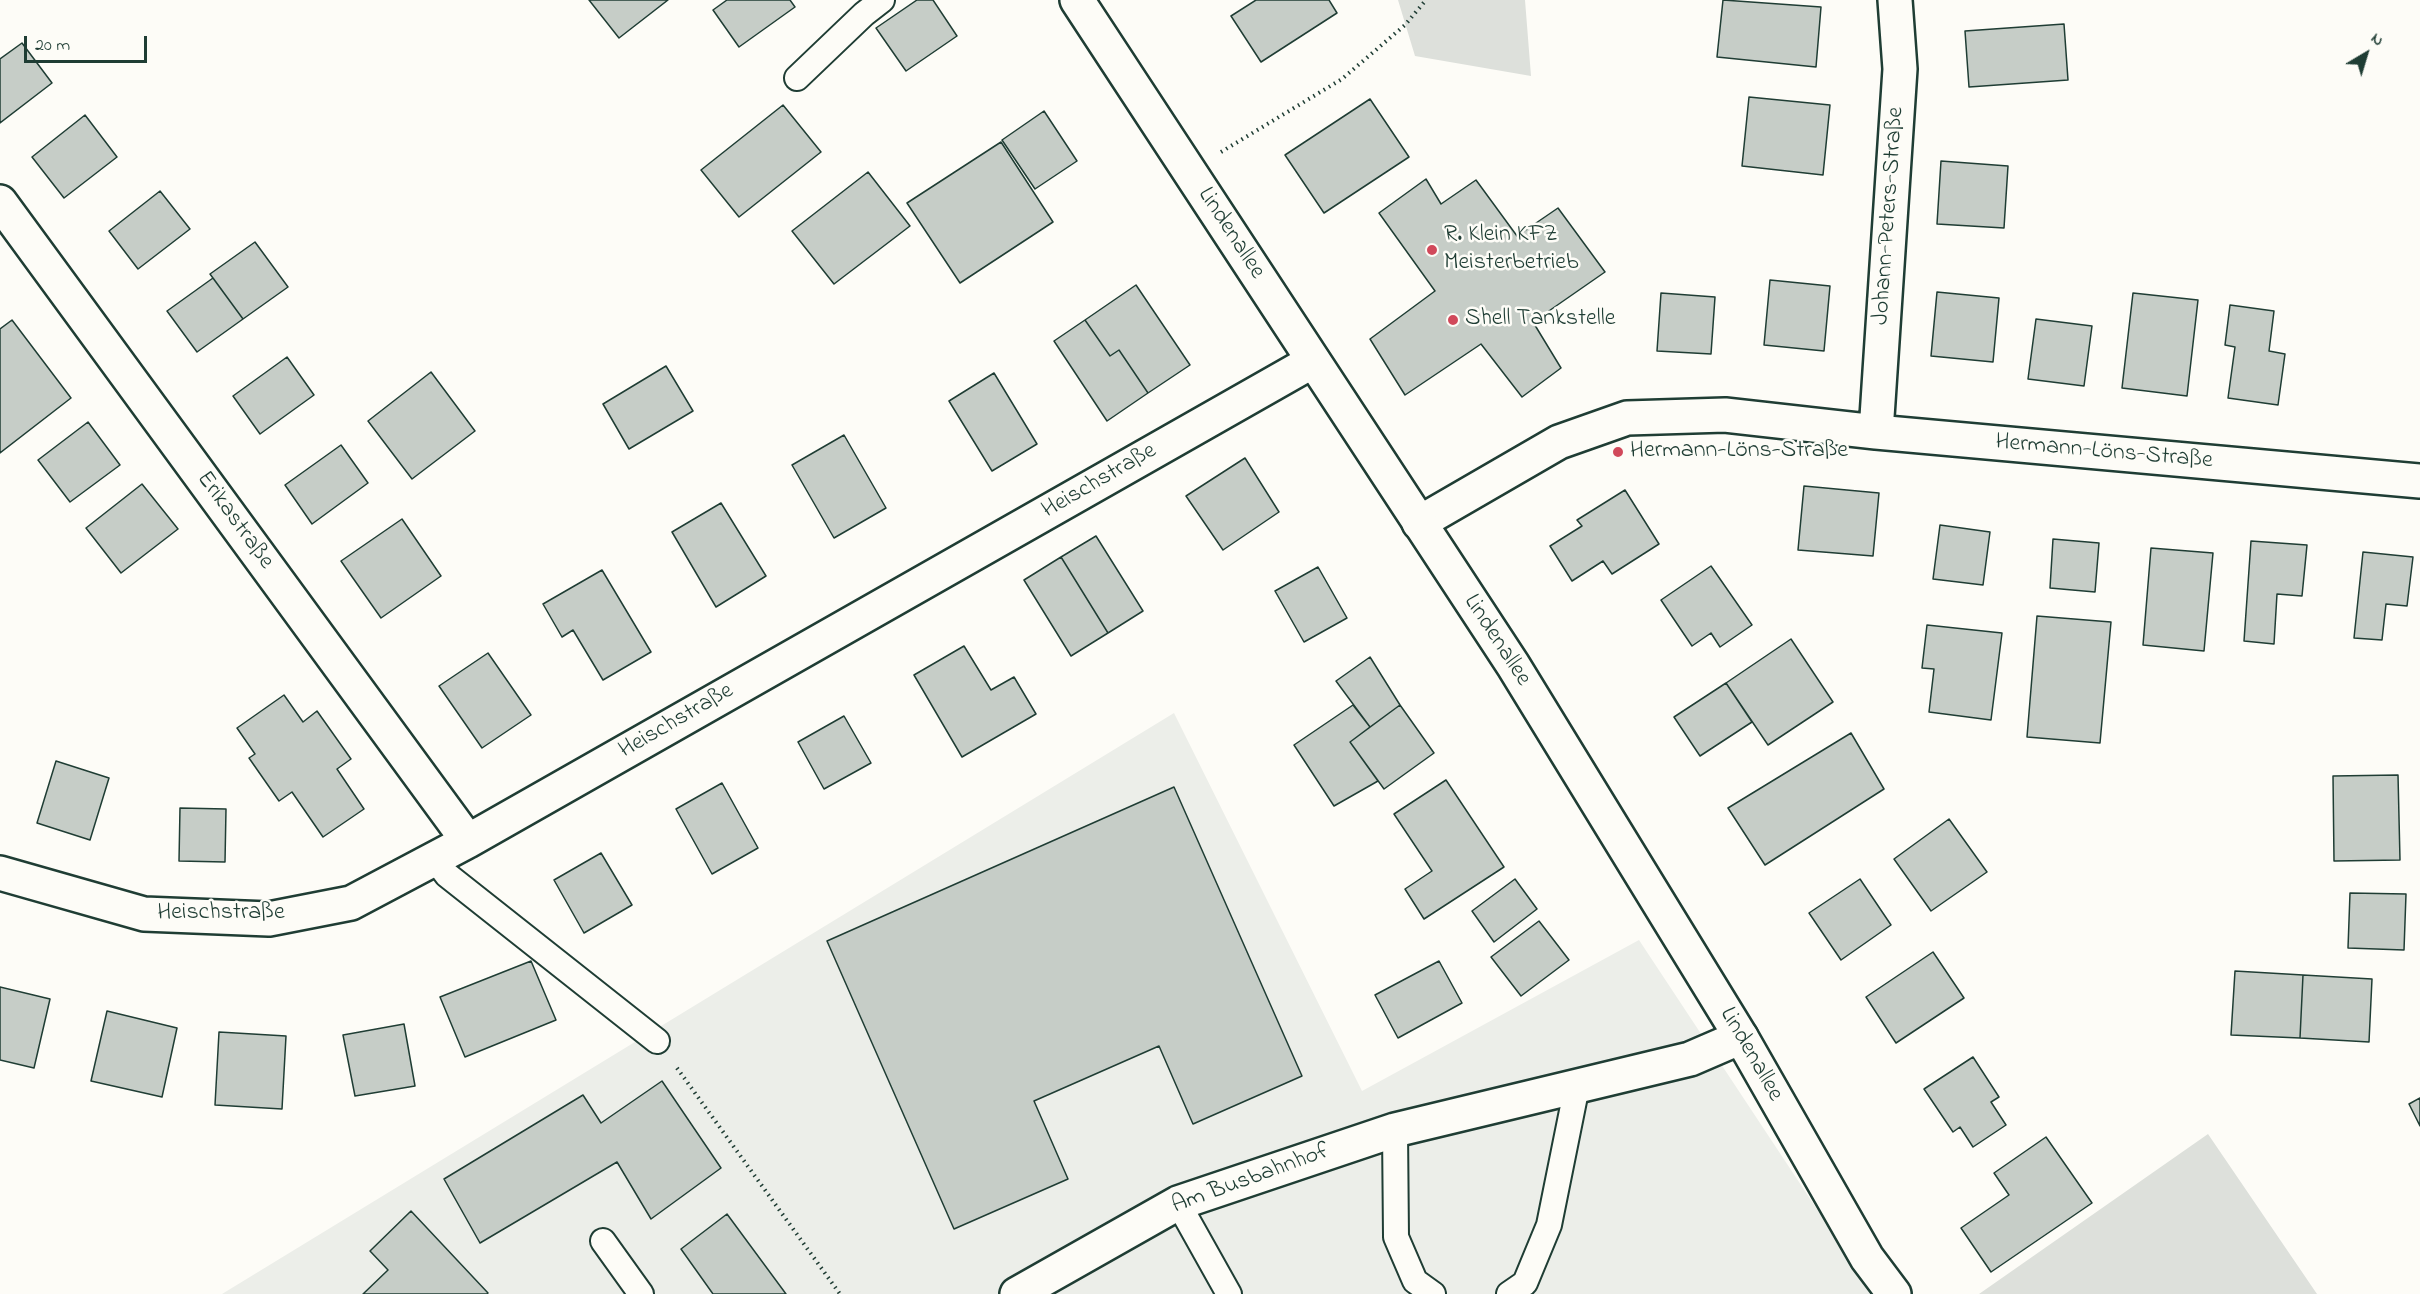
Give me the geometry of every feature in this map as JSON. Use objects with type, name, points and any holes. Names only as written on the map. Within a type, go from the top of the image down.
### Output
[{"type":"street","name":"Lindenallee","points":[[1077,0],[1519,675],[1741,1037],[1867,1258],[1894,1294]]},
{"type":"street","name":"Johann-Peters-Straße","points":[[1876,432],[1900,69],[1895,0]]},
{"type":"street","name":"Erikastraße","points":[[0,202],[468,841]]},
{"type":"street","name":"Heischstraße","points":[[0,873],[144,914],[269,919],[351,903],[468,841],[1313,361]]},
{"type":"street","name":"Hermann-Löns-Straße","points":[[1419,523],[1559,442],[1627,418],[1725,415],[1876,432],[2420,481]]},
{"type":"street","name":"Am Busbahnhof","points":[[1017,1294],[1178,1203],[1395,1130],[1690,1059],[1741,1037]]},
{"type":"lane","points":[[796,78],[882,0]]},
{"type":"lane","points":[[435,859],[447,875],[657,1041]]},
{"type":"lane","points":[[1509,1294],[1525,1282],[1549,1225],[1577,1086]]},
{"type":"lane","points":[[1395,1130],[1396,1237],[1415,1281],[1433,1294]]},
{"type":"lane","points":[[1178,1203],[1229,1294]]},
{"type":"lane","points":[[603,1241],[641,1294]]},
{"type":"path","points":[[1189,172],[1342,79],[1406,25],[1426,0]]},
{"type":"path","points":[[657,1041],[840,1294]]},
{"type":"shaded area","points":[[1398,0],[1525,0],[1531,76],[1415,56]]},
{"type":"shaded area","points":[[1174,713],[1362,1091],[1639,940],[1873,1294],[222,1294]]},
{"type":"shaded area","points":[[2208,1134],[2317,1294],[1979,1294]]},
{"type":"building","points":[[589,0],[668,0],[619,38]]},
{"type":"building","points":[[727,0],[790,0],[795,7],[739,47],[713,10]]},
{"type":"building","points":[[917,0],[933,0],[957,36],[906,71],[876,28]]},
{"type":"building","points":[[1256,0],[1329,0],[1337,13],[1261,62],[1231,16]]},
{"type":"building","points":[[1723,0],[1821,7],[1816,67],[1717,57]]},
{"type":"building","points":[[2064,24],[2068,80],[1969,87],[1965,31]]},
{"type":"building","points":[[22,43],[52,83],[0,123],[0,59]]},
{"type":"building","points":[[1749,97],[1830,105],[1823,175],[1742,166]]},
{"type":"building","points":[[1370,99],[1409,157],[1324,213],[1285,155]]},
{"type":"building","points":[[783,105],[821,152],[739,217],[701,170]]},
{"type":"building","points":[[1044,111],[1077,161],[1035,189],[1002,140]]},
{"type":"building","points":[[85,115],[117,157],[64,198],[32,157]]},
{"type":"building","points":[[1001,142],[1053,222],[960,283],[907,203]]},
{"type":"building","points":[[1941,161],[2008,166],[2004,228],[1937,224]]},
{"type":"building","points":[[868,172],[910,226],[834,284],[792,231]]},
{"type":"building","points":[[1426,179],[1441,204],[1476,180],[1517,236],[1558,208],[1605,272],[1533,322],[1561,368],[1522,397],[1481,344],[1405,395],[1370,339],[1435,291],[1379,213]]},
{"type":"building","points":[[160,191],[190,229],[138,269],[109,231]]},
{"type":"building","points":[[255,242],[288,287],[243,319],[210,274]]},
{"type":"building","points":[[213,278],[243,319],[197,352],[167,311]]},
{"type":"building","points":[[1770,280],[1830,286],[1824,351],[1764,345]]},
{"type":"building","points":[[1136,285],[1190,365],[1148,393],[1119,350],[1110,356],[1085,320]]},
{"type":"building","points":[[1937,292],[1999,298],[1993,362],[1931,356]]},
{"type":"building","points":[[1661,293],[1715,297],[1711,354],[1657,351]]},
{"type":"building","points":[[2133,293],[2198,300],[2187,396],[2122,388]]},
{"type":"building","points":[[2230,305],[2274,311],[2269,351],[2285,354],[2278,405],[2228,398],[2235,347],[2225,345]]},
{"type":"building","points":[[2036,319],[2092,326],[2084,386],[2028,379]]},
{"type":"building","points":[[12,320],[71,398],[0,453],[0,329]]},
{"type":"building","points":[[1085,320],[1110,356],[1119,350],[1148,393],[1107,421],[1054,341]]},
{"type":"building","points":[[287,357],[314,395],[260,434],[233,396]]},
{"type":"building","points":[[666,366],[693,411],[629,449],[603,404]]},
{"type":"building","points":[[431,372],[475,431],[412,479],[368,421]]},
{"type":"building","points":[[994,373],[1037,444],[992,471],[949,401]]},
{"type":"building","points":[[88,422],[120,465],[70,502],[38,460]]},
{"type":"building","points":[[844,435],[886,508],[834,538],[792,465]]},
{"type":"building","points":[[341,445],[368,483],[312,524],[285,485]]},
{"type":"building","points":[[1245,458],[1279,512],[1223,550],[1186,496]]},
{"type":"building","points":[[142,484],[178,529],[121,573],[86,528]]},
{"type":"building","points":[[1804,486],[1879,493],[1873,556],[1798,550]]},
{"type":"building","points":[[1625,490],[1659,544],[1612,574],[1603,561],[1572,581],[1550,546],[1582,526],[1577,520]]},
{"type":"building","points":[[721,503],[766,576],[716,607],[672,532]]},
{"type":"building","points":[[402,519],[441,576],[381,618],[341,561]]},
{"type":"building","points":[[1940,525],[1990,532],[1983,585],[1933,579]]},
{"type":"building","points":[[1096,536],[1143,611],[1108,633],[1061,557]]},
{"type":"building","points":[[2053,539],[2099,543],[2095,592],[2050,588]]},
{"type":"building","points":[[2251,541],[2307,545],[2302,596],[2277,594],[2274,644],[2244,641]]},
{"type":"building","points":[[2151,548],[2213,553],[2204,651],[2143,645]]},
{"type":"building","points":[[2363,552],[2413,557],[2407,606],[2386,604],[2382,640],[2354,638]]},
{"type":"building","points":[[1061,557],[1108,633],[1071,656],[1024,580]]},
{"type":"building","points":[[1711,566],[1752,625],[1720,647],[1711,633],[1692,646],[1661,600]]},
{"type":"building","points":[[1318,567],[1347,618],[1304,642],[1275,591]]},
{"type":"building","points":[[602,570],[651,652],[603,680],[573,630],[562,637],[543,604]]},
{"type":"building","points":[[2037,616],[2111,622],[2100,743],[2027,737]]},
{"type":"building","points":[[1927,625],[2002,633],[1991,720],[1929,712],[1934,669],[1922,668]]},
{"type":"building","points":[[1791,639],[1833,702],[1768,745],[1726,683]]},
{"type":"building","points":[[964,646],[991,690],[1014,677],[1036,714],[962,757],[914,675]]},
{"type":"building","points":[[488,653],[531,715],[482,748],[439,686]]},
{"type":"building","points":[[1370,657],[1400,705],[1370,727],[1336,681]]},
{"type":"building","points":[[1726,683],[1752,722],[1700,756],[1674,717]]},
{"type":"building","points":[[284,695],[303,722],[317,711],[351,759],[337,769],[364,809],[323,837],[292,792],[279,801],[249,758],[255,754],[237,728]]},
{"type":"building","points":[[1353,705],[1370,727],[1350,742],[1378,781],[1334,806],[1294,745]]},
{"type":"building","points":[[1400,705],[1434,753],[1384,789],[1350,742]]},
{"type":"building","points":[[844,716],[871,763],[824,789],[798,742]]},
{"type":"building","points":[[1851,733],[1884,789],[1765,865],[1728,808]]},
{"type":"building","points":[[56,761],[109,778],[90,840],[37,823]]},
{"type":"building","points":[[2398,775],[2400,860],[2334,861],[2333,776]]},
{"type":"building","points":[[1446,780],[1504,867],[1424,919],[1405,889],[1432,871],[1394,814]]},
{"type":"building","points":[[722,783],[758,848],[712,874],[676,809]]},
{"type":"building","points":[[1174,787],[1302,1076],[1193,1124],[1159,1046],[1034,1101],[1068,1179],[954,1229],[827,941]]},
{"type":"building","points":[[180,808],[226,809],[225,862],[179,861]]},
{"type":"building","points":[[1949,819],[1987,872],[1931,911],[1894,859]]},
{"type":"building","points":[[601,853],[632,905],[584,933],[554,880]]},
{"type":"building","points":[[1515,879],[1537,909],[1494,942],[1472,911]]},
{"type":"building","points":[[1860,879],[1891,925],[1841,960],[1809,913]]},
{"type":"building","points":[[2350,893],[2406,894],[2404,950],[2348,948]]},
{"type":"building","points":[[1539,921],[1569,960],[1521,996],[1491,957]]},
{"type":"building","points":[[1933,952],[1964,998],[1896,1043],[1866,997]]},
{"type":"building","points":[[531,961],[556,1020],[465,1057],[440,997]]},
{"type":"building","points":[[1439,961],[1462,1003],[1398,1038],[1375,995]]},
{"type":"building","points":[[2235,971],[2303,975],[2300,1038],[2231,1035]]},
{"type":"building","points":[[2303,975],[2372,979],[2369,1042],[2300,1038]]},
{"type":"building","points":[[0,987],[50,999],[34,1068],[0,1060]]},
{"type":"building","points":[[107,1011],[177,1028],[162,1097],[91,1081]]},
{"type":"building","points":[[404,1024],[415,1086],[355,1096],[343,1035]]},
{"type":"building","points":[[219,1032],[286,1036],[282,1109],[215,1105]]},
{"type":"building","points":[[1973,1057],[1999,1097],[1991,1102],[2006,1125],[1973,1147],[1960,1127],[1953,1132],[1924,1089]]},
{"type":"building","points":[[662,1081],[721,1168],[651,1219],[617,1162],[480,1243],[444,1179],[583,1095],[601,1123]]},
{"type":"building","points":[[2420,1098],[2420,1126],[2409,1104]]},
{"type":"building","points":[[2046,1137],[2092,1203],[1991,1272],[1961,1228],[2009,1195],[1994,1173]]},
{"type":"building","points":[[411,1211],[487,1294],[363,1294],[388,1270],[370,1251]]},
{"type":"building","points":[[727,1214],[786,1294],[713,1294],[681,1249]]},
{"type":"place","name":"R. Klein KFZ Meisterbetrieb","points":[[1432,250]]},
{"type":"place","name":"Shell Tankstelle","points":[[1453,320]]},
{"type":"place","name":"Hermann-Löns-Straße","points":[[1618,452]]}]
